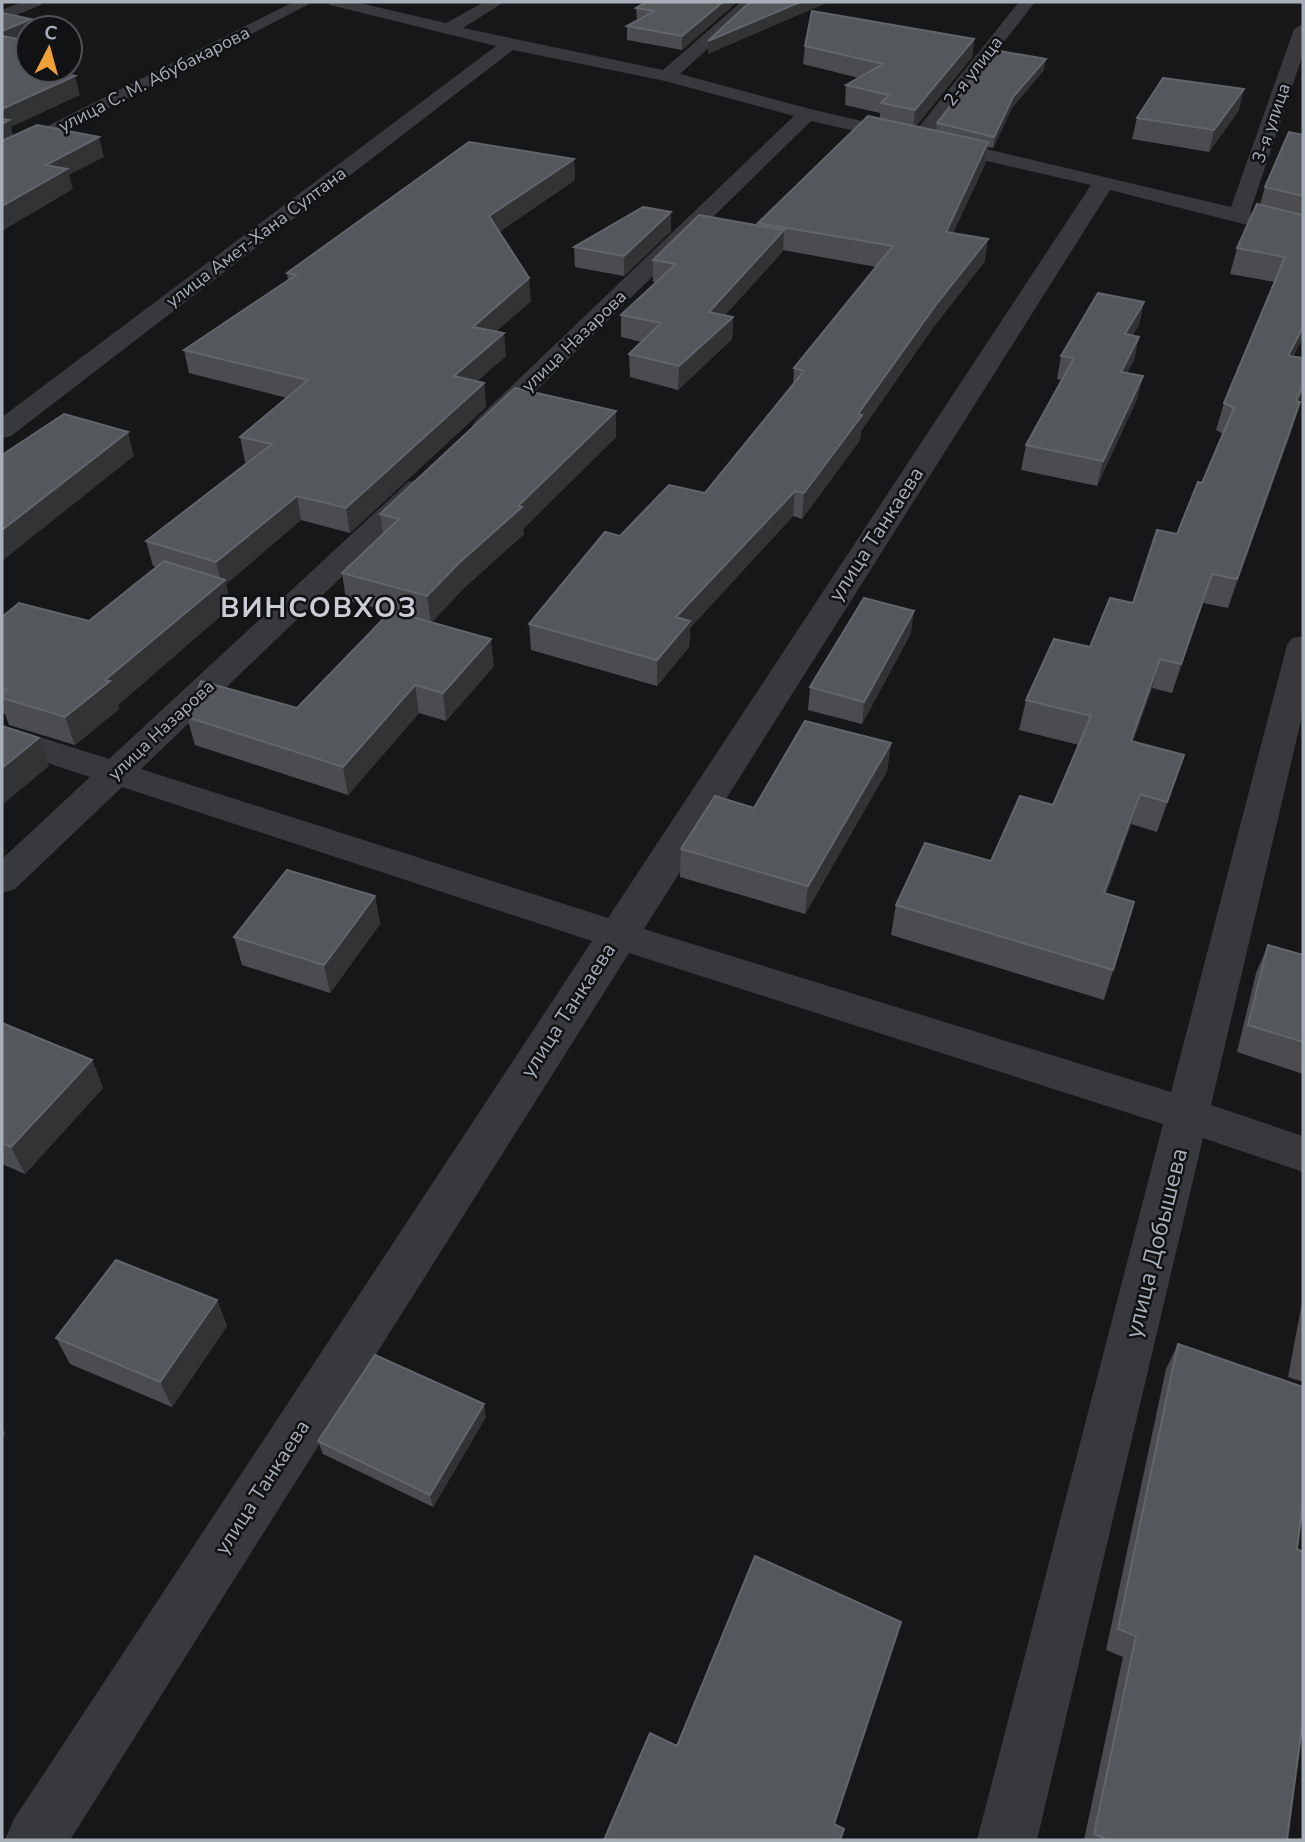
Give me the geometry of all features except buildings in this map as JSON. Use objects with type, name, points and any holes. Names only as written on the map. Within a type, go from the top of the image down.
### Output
[{"type":"street","points":[[2,16],[35,2]]},
{"type":"street","name":"улица С. М. Абубакарова","points":[[2,157],[305,2]]},
{"type":"street","points":[[336,2],[510,44],[667,76],[807,114],[1104,182],[1303,232]]},
{"type":"street","points":[[448,29],[496,2]]},
{"type":"street","points":[[667,76],[751,2]]},
{"type":"street","name":"2-я улица","points":[[918,140],[1027,2]]},
{"type":"street","name":"3-я улица","points":[[1238,217],[1303,29]]},
{"type":"street","name":"улица Амет-Хана Султана","points":[[2,430],[510,44]]},
{"type":"street","name":"улица Назарова","points":[[467,442],[807,114]]},
{"type":"street","name":"улица Танкаева","points":[[34,1840],[1104,182]]},
{"type":"street","name":"улица Назарова","points":[[2,880],[437,471]]},
{"type":"street","name":"улица Добышева","points":[[1007,1840],[1303,645]]},
{"type":"street","points":[[2,736],[1303,1154]]},
{"type":"district","name":"ВИНСОВХОЗ","points":[[319,607]]}]
